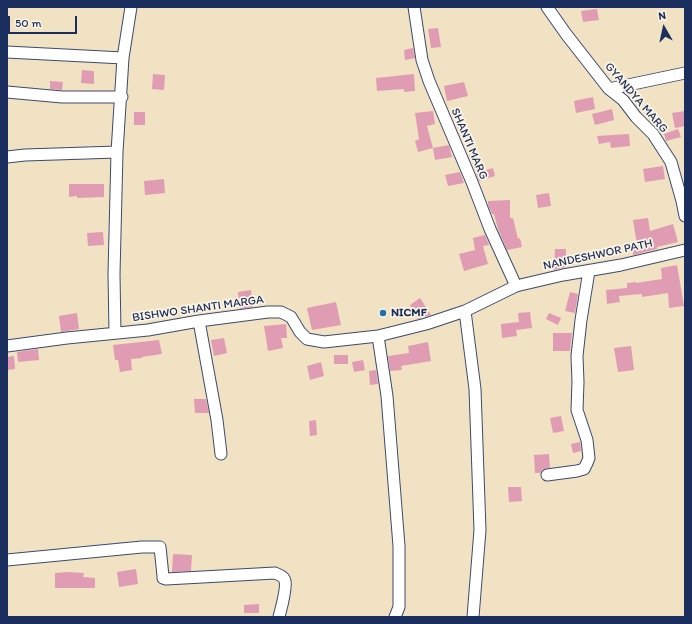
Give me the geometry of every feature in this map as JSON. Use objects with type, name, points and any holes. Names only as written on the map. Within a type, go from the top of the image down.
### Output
[{"type":"street","points":[[115,332],[114,266],[117,152],[122,97],[123,58],[131,7]]},
{"type":"street","name":"SHANTI MARG","points":[[414,7],[422,60],[429,81],[472,182],[490,229],[516,286]]},
{"type":"street","name":"GYANDYA MARG","points":[[547,7],[609,89],[622,100],[653,134],[671,162],[685,216]]},
{"type":"street","points":[[7,52],[123,58]]},
{"type":"street","points":[[609,89],[685,73]]},
{"type":"street","points":[[7,92],[62,97],[122,97]]},
{"type":"street","points":[[7,157],[117,152]]},
{"type":"street","name":"NANDESHWOR PATH","points":[[516,286],[621,265],[685,250]]},
{"type":"street","points":[[547,475],[584,469],[589,458],[587,440],[577,410],[577,356],[580,326],[589,271]]},
{"type":"street","name":"BISHWO SHANTI MARGA","points":[[7,346],[115,332],[148,330],[199,321],[268,312],[281,312],[291,317],[300,332],[307,338],[324,342],[378,336],[426,324],[466,311],[516,286]]},
{"type":"street","points":[[466,311],[475,389],[480,530],[473,617]]},
{"type":"street","points":[[199,321],[217,420],[221,454]]},
{"type":"street","points":[[378,336],[388,396],[399,546],[399,607],[396,617]]},
{"type":"street","points":[[7,560],[142,547],[160,547],[163,578],[166,579],[275,574],[281,575],[285,580],[285,586],[279,617]]},
{"type":"building","points":[[597,9],[599,20],[583,22],[581,11]]},
{"type":"building","points":[[438,28],[441,47],[431,48],[428,29]]},
{"type":"building","points":[[413,48],[415,58],[405,60],[404,50]]},
{"type":"building","points":[[82,70],[94,71],[94,84],[81,83]]},
{"type":"building","points":[[153,74],[165,75],[164,90],[152,89]]},
{"type":"building","points":[[414,74],[415,91],[404,92],[404,89],[377,91],[376,78]]},
{"type":"building","points":[[50,81],[63,82],[62,90],[50,89]]},
{"type":"building","points":[[464,82],[468,96],[447,101],[444,86]]},
{"type":"building","points":[[593,97],[595,109],[576,113],[574,101]]},
{"type":"building","points":[[612,109],[614,120],[595,125],[592,114]]},
{"type":"building","points":[[433,111],[435,124],[427,126],[433,148],[418,152],[415,141],[419,139],[415,113]]},
{"type":"building","points":[[685,111],[685,126],[675,128],[672,113]]},
{"type":"building","points":[[134,112],[145,112],[145,125],[134,125]]},
{"type":"building","points":[[678,129],[681,137],[666,141],[664,134]]},
{"type":"building","points":[[629,134],[630,146],[611,148],[610,142],[599,144],[597,136]]},
{"type":"building","points":[[449,145],[452,157],[435,160],[433,148]]},
{"type":"building","points":[[663,166],[665,179],[645,182],[643,169]]},
{"type":"building","points":[[493,168],[495,176],[479,181],[476,173]]},
{"type":"building","points":[[460,172],[464,183],[448,186],[445,175]]},
{"type":"building","points":[[164,179],[165,193],[145,195],[144,181]]},
{"type":"building","points":[[69,184],[104,184],[104,197],[69,197]]},
{"type":"building","points":[[549,193],[551,206],[538,208],[536,195]]},
{"type":"building","points":[[510,200],[510,218],[513,218],[518,239],[520,238],[522,247],[507,250],[498,229],[494,214],[492,214],[488,205],[488,201]]},
{"type":"building","points":[[648,218],[650,231],[673,224],[678,242],[633,255],[632,246],[637,245],[633,220]]},
{"type":"building","points":[[103,232],[104,245],[88,246],[87,233]]},
{"type":"building","points":[[485,235],[489,245],[483,246],[488,264],[464,271],[459,254],[475,250],[473,238]]},
{"type":"building","points":[[555,249],[566,249],[566,267],[554,270]]},
{"type":"building","points":[[677,265],[684,306],[669,308],[668,293],[642,297],[642,294],[619,296],[620,302],[607,304],[606,290],[627,288],[627,283],[662,279],[661,268]]},
{"type":"building","points":[[251,290],[253,307],[240,309],[238,292]]},
{"type":"building","points":[[570,292],[578,294],[575,313],[565,311]]},
{"type":"building","points":[[420,298],[431,315],[418,319],[410,305]]},
{"type":"building","points":[[336,302],[341,325],[312,330],[307,308]]},
{"type":"building","points":[[530,312],[532,328],[516,330],[517,336],[502,338],[501,324],[519,322],[518,313]]},
{"type":"building","points":[[77,313],[79,329],[61,332],[59,316]]},
{"type":"building","points":[[549,313],[561,318],[558,325],[546,319]]},
{"type":"building","points":[[286,324],[287,338],[281,338],[283,348],[268,351],[264,326]]},
{"type":"building","points":[[553,333],[572,333],[570,351],[553,351]]},
{"type":"building","points":[[224,338],[227,353],[214,356],[211,340]]},
{"type":"building","points":[[159,340],[162,354],[131,359],[132,370],[120,372],[118,360],[115,360],[113,345]]},
{"type":"building","points":[[428,342],[431,361],[401,366],[402,370],[390,371],[388,356],[409,353],[408,346]]},
{"type":"building","points":[[631,346],[634,370],[618,372],[614,348]]},
{"type":"building","points":[[38,349],[39,360],[18,362],[17,352]]},
{"type":"building","points":[[334,355],[348,355],[348,364],[334,364]]},
{"type":"building","points":[[14,356],[15,369],[7,370],[7,357]]},
{"type":"building","points":[[363,360],[365,370],[354,372],[352,362]]},
{"type":"building","points":[[321,362],[324,376],[310,380],[307,366]]},
{"type":"building","points":[[376,370],[378,384],[370,385],[369,371]]},
{"type":"building","points":[[194,399],[206,399],[209,413],[195,413]]},
{"type":"building","points":[[561,416],[564,431],[553,433],[550,418]]},
{"type":"building","points":[[316,420],[317,435],[310,436],[309,421]]},
{"type":"building","points":[[580,442],[581,451],[573,453],[571,444]]},
{"type":"building","points":[[549,454],[550,468],[543,469],[540,473],[535,473],[534,455]]},
{"type":"building","points":[[508,487],[521,487],[522,501],[509,502]]},
{"type":"building","points":[[173,554],[192,555],[191,571],[172,572]]},
{"type":"building","points":[[136,569],[138,584],[119,587],[117,572]]},
{"type":"building","points":[[55,573],[84,573],[83,577],[95,578],[95,588],[55,588]]},
{"type":"building","points":[[259,604],[259,613],[244,613],[244,605]]},
{"type":"place","name":"NICMF","points":[[383,313]]}]
